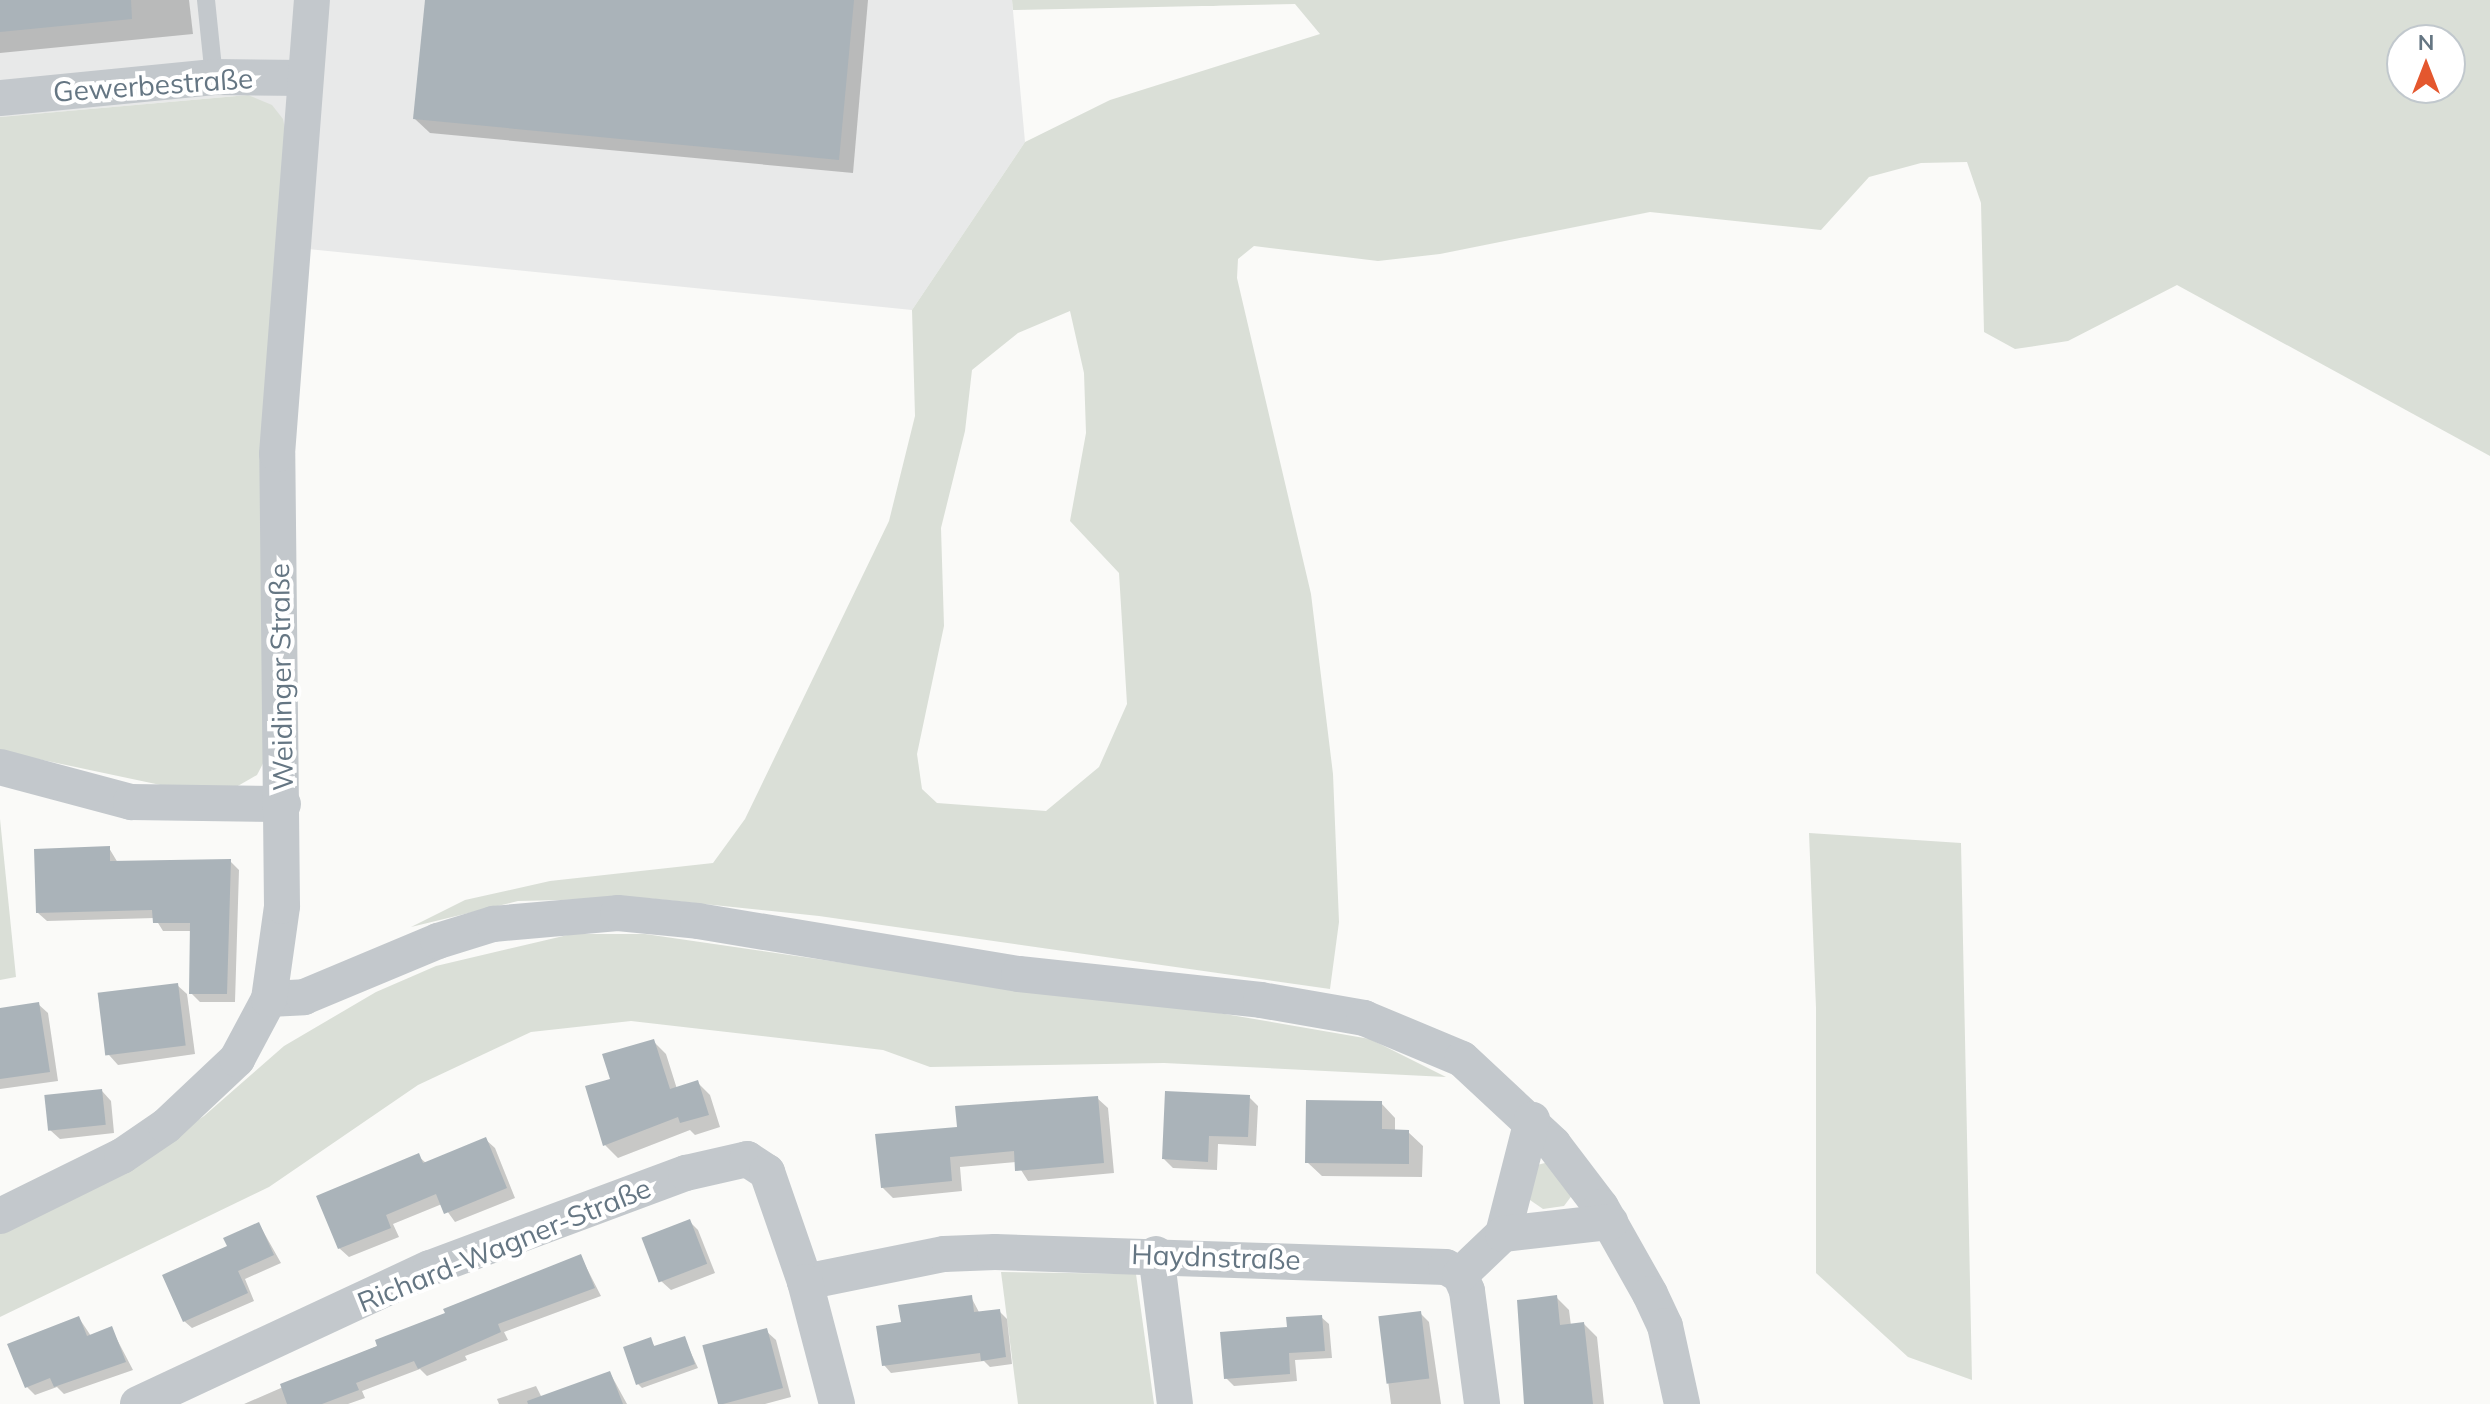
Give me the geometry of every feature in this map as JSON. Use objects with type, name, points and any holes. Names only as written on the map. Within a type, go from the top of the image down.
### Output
[{"type":"street","name":"Weidinger Straße","points":[[0,1216],[122,1156],[166,1126],[237,1059],[269,999],[282,906],[277,454],[312,0]]},
{"type":"street","name":"Gewerbestraße","points":[[0,98],[214,77],[305,78]]},
{"type":"street","points":[[0,767],[131,802],[283,804]]},
{"type":"street","points":[[269,999],[304,997],[438,941],[493,924],[576,915],[653,916],[1019,974],[1261,1000],[1364,1018],[1462,1059],[1532,1120],[1610,1222],[1665,1326],[1682,1404]]},
{"type":"street","points":[[1482,1404],[1467,1291],[1460,1275],[1503,1234],[1532,1120]]},
{"type":"street","name":"Richard-Wagner-Straße","points":[[138,1404],[430,1268],[732,1160],[747,1159],[767,1172],[805,1282]]},
{"type":"street","points":[[1503,1234],[1610,1222]]},
{"type":"street","name":"Haydnstraße","points":[[805,1282],[944,1254],[1156,1254],[1446,1267],[1460,1275]]},
{"type":"street","points":[[1156,1254],[1175,1404]]},
{"type":"street","points":[[805,1282],[837,1404]]},
{"type":"lane","points":[[206,0],[214,77]]},
{"type":"shaded area","points":[[0,0],[1012,0],[1025,142],[912,310],[308,249],[248,95],[0,117]]},
{"type":"shaded area","points":[[1012,0],[2490,0],[2490,456],[2177,285],[2068,341],[2015,349],[1984,332],[1981,203],[1967,162],[1921,163],[1869,177],[1821,230],[1650,212],[1440,254],[1378,261],[1254,246],[1238,259],[1237,278],[1311,594],[1333,774],[1339,922],[1330,989],[819,916],[646,898],[518,901],[411,927],[465,900],[550,881],[713,863],[745,819],[889,521],[915,416],[912,310],[1025,142],[1110,100],[1320,34],[1295,4],[1013,10]],"holes":[[[1070,311],[1084,373],[1086,433],[1070,521],[1119,573],[1127,704],[1099,767],[1046,811],[937,803],[922,789],[917,754],[944,626],[941,528],[965,431],[972,370],[1018,333]]]},
{"type":"shaded area","points":[[248,95],[272,105],[283,119],[289,148],[268,754],[257,775],[236,787],[170,787],[0,751],[0,117]]},
{"type":"shaded area","points":[[0,819],[16,977],[0,980]]},
{"type":"shaded area","points":[[1809,833],[1961,843],[1972,1380],[1908,1357],[1816,1273],[1816,1008]]},
{"type":"shaded area","points":[[572,934],[645,934],[1016,988],[1167,1004],[1370,1039],[1446,1077],[1164,1063],[930,1067],[883,1050],[631,1021],[531,1032],[418,1085],[269,1187],[0,1317],[0,1230],[157,1147],[204,1116],[284,1046],[376,992],[436,966]]},
{"type":"shaded area","points":[[1549,1162],[1573,1194],[1564,1206],[1543,1209],[1530,1200],[1533,1166]]},
{"type":"shaded area","points":[[1001,1272],[1136,1274],[1154,1404],[1018,1404]]},
{"type":"building","points":[[0,0],[131,0],[132,19],[0,32]]},
{"type":"building","points":[[425,0],[854,0],[839,160],[413,119]]},
{"type":"building","points":[[110,846],[110,861],[231,859],[227,994],[189,994],[190,923],[153,923],[152,910],[36,913],[34,849]]},
{"type":"building","points":[[178,983],[186,1046],[105,1055],[98,993]]},
{"type":"building","points":[[39,1002],[50,1072],[0,1079],[0,1008]]},
{"type":"building","points":[[654,1039],[670,1089],[698,1080],[709,1115],[680,1123],[678,1117],[603,1146],[585,1086],[610,1079],[602,1054]]},
{"type":"building","points":[[102,1089],[106,1125],[48,1131],[44,1095]]},
{"type":"building","points":[[1165,1091],[1250,1095],[1248,1137],[1209,1136],[1208,1162],[1162,1159]]},
{"type":"building","points":[[1098,1096],[1104,1163],[1015,1171],[1014,1151],[950,1157],[952,1181],[881,1188],[875,1134],[957,1127],[955,1106]]},
{"type":"building","points":[[1306,1100],[1382,1101],[1382,1129],[1409,1130],[1409,1164],[1305,1163]]},
{"type":"building","points":[[486,1137],[507,1188],[444,1214],[436,1194],[386,1215],[391,1228],[338,1249],[316,1196],[419,1153],[423,1163]]},
{"type":"building","points":[[690,1219],[707,1264],[659,1282],[641,1238]]},
{"type":"building","points":[[259,1222],[274,1255],[238,1271],[248,1293],[183,1322],[162,1275],[227,1246],[223,1238]]},
{"type":"building","points":[[581,1254],[595,1288],[498,1324],[501,1332],[418,1369],[414,1361],[356,1383],[359,1390],[322,1404],[287,1404],[280,1384],[377,1346],[375,1340],[445,1313],[443,1309]]},
{"type":"building","points":[[972,1295],[974,1312],[1000,1309],[1006,1357],[981,1361],[980,1353],[882,1366],[876,1326],[901,1322],[898,1305]]},
{"type":"building","points":[[1557,1295],[1560,1325],[1584,1322],[1593,1404],[1524,1404],[1517,1300]]},
{"type":"building","points":[[1421,1311],[1429,1378],[1387,1384],[1378,1316]]},
{"type":"building","points":[[1322,1315],[1325,1351],[1289,1353],[1290,1374],[1224,1379],[1220,1332],[1287,1327],[1286,1317]]},
{"type":"building","points":[[79,1316],[87,1336],[112,1326],[126,1362],[54,1387],[50,1378],[25,1388],[7,1344]]},
{"type":"building","points":[[767,1328],[783,1388],[718,1404],[702,1345]]},
{"type":"building","points":[[685,1336],[695,1364],[636,1385],[623,1347],[651,1337],[654,1346]]},
{"type":"building","points":[[610,1371],[623,1404],[528,1404],[527,1401]]}]
